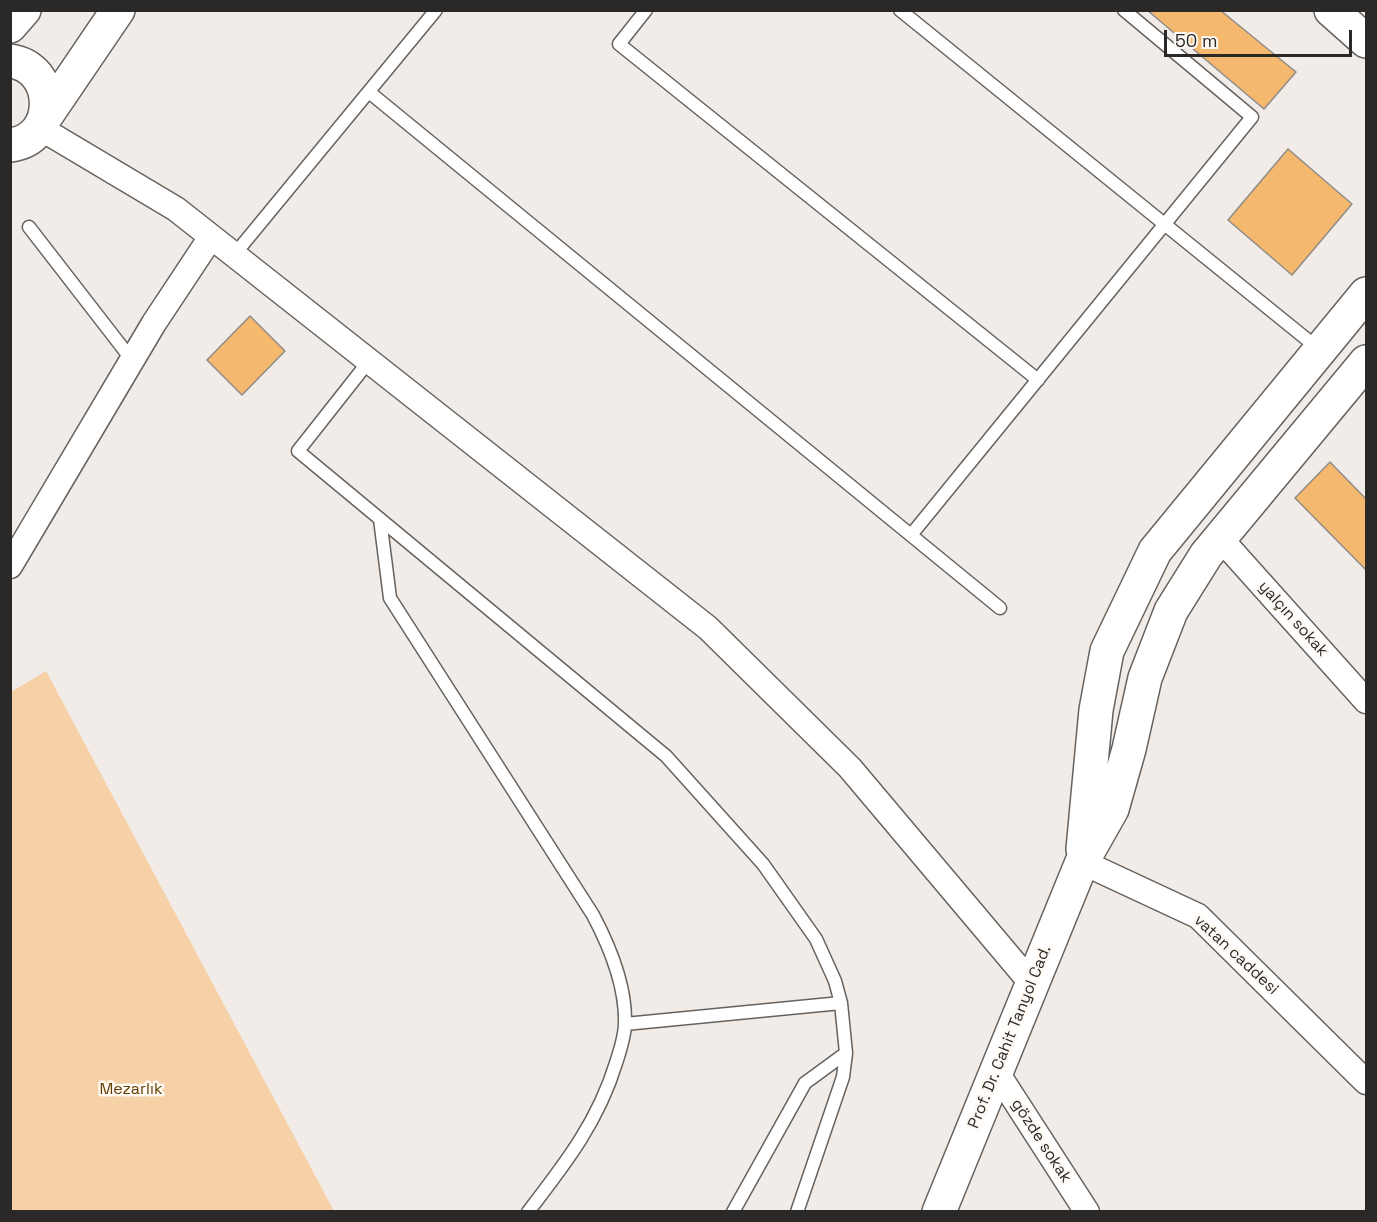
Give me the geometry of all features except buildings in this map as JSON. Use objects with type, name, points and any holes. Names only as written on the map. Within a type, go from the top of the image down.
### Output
[{"type":"main road","points":[[10,26],[24,10]]},
{"type":"main road","points":[[31,132],[118,10]]},
{"type":"main road","points":[[1331,10],[1366,41]]},
{"type":"main road","points":[[10,61],[29,67],[39,77],[46,89],[48,102],[10,170]]},
{"type":"main road","points":[[1082,862],[1096,710],[1107,651],[1155,551],[1366,294]]},
{"type":"main road","points":[[1082,862],[1112,808],[1130,749],[1145,678],[1171,611],[1206,555],[1366,362]]},
{"type":"main road","name":"Prof. Dr. Cahit Tanyol Cad.","points":[[939,1212],[1082,862]]},
{"type":"street","points":[[31,132],[176,209],[708,628],[850,768],[1032,984]]},
{"type":"street","points":[[10,566],[154,322],[211,237]]},
{"type":"street","name":"yalçın sokak","points":[[1220,538],[1366,701]]},
{"type":"street","name":"vatan caddesi","points":[[1082,862],[1198,916],[1366,1082]]},
{"type":"street","name":"gözde sokak","points":[[996,1071],[1086,1212]]},
{"type":"lane","points":[[234,255],[436,10]]},
{"type":"lane","points":[[646,10],[619,44],[1038,380]]},
{"type":"lane","points":[[900,10],[1321,351]]},
{"type":"lane","points":[[911,535],[1252,117],[1124,10]]},
{"type":"lane","points":[[369,92],[1000,608]]},
{"type":"lane","points":[[29,227],[132,360]]},
{"type":"lane","points":[[369,361],[298,452],[666,756],[763,864],[816,939],[835,981],[841,1003],[846,1053],[843,1077],[797,1212]]},
{"type":"lane","points":[[380,519],[390,598],[593,915],[613,958],[623,1002],[625,1024],[613,1072],[591,1125],[576,1149],[528,1212]]},
{"type":"lane","points":[[625,1024],[841,1003]]},
{"type":"lane","points":[[733,1212],[806,1083],[846,1053]]},
{"type":"green space","name":"Mezarlık","points":[[46,671],[334,1211],[11,1211],[11,692]]}]
